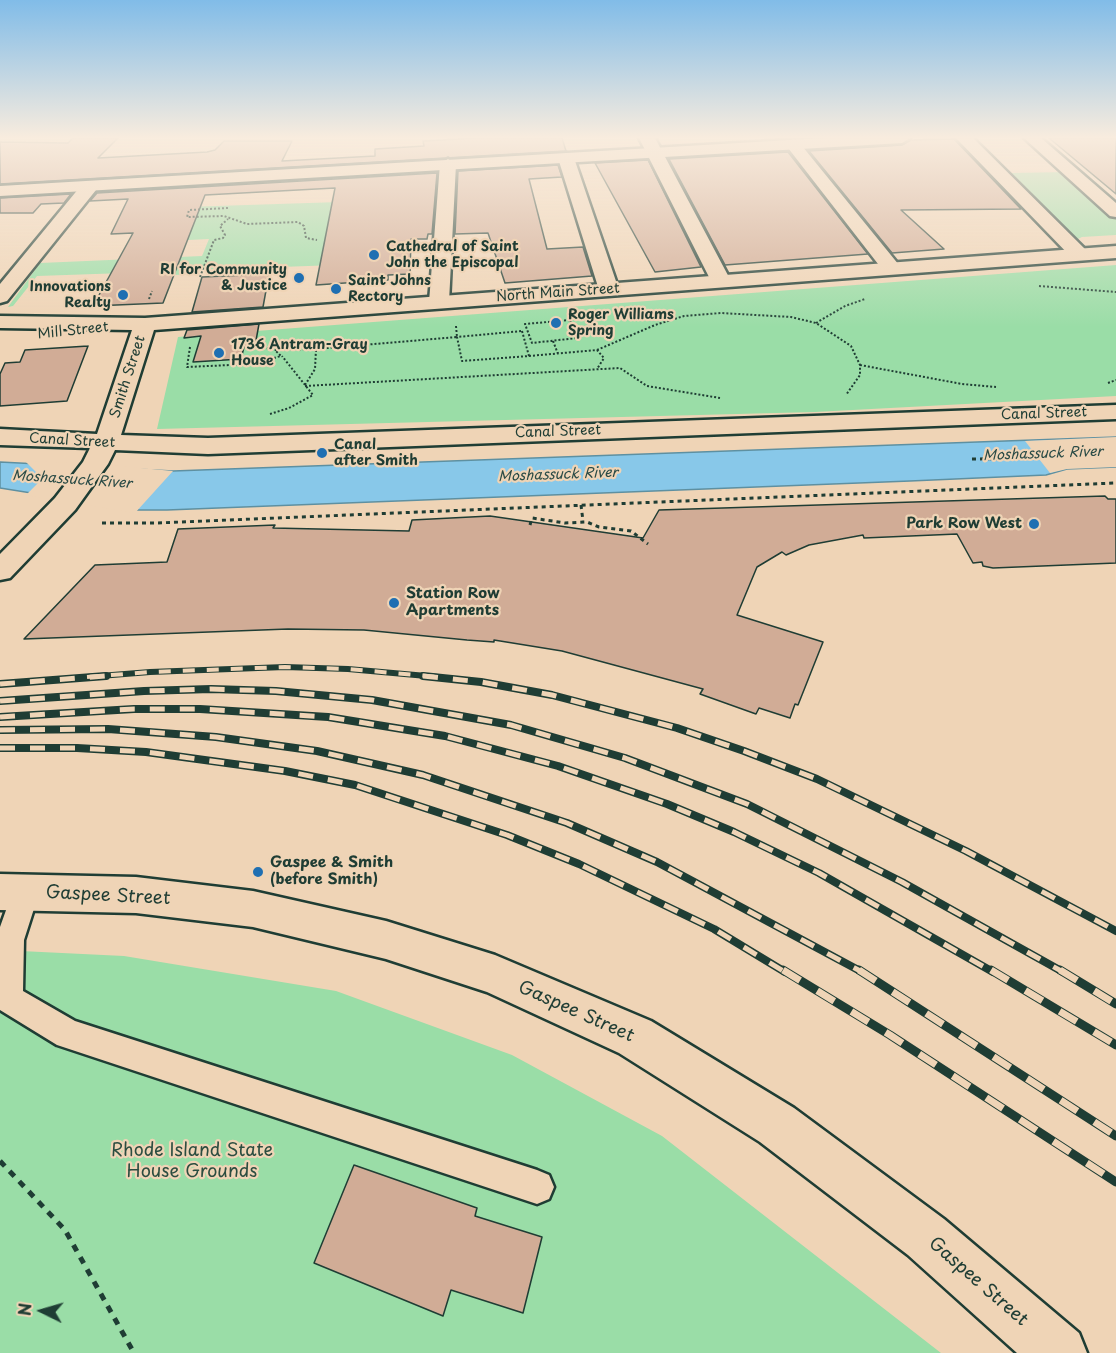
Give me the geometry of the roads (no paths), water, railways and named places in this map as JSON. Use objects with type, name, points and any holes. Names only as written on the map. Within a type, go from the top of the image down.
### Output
[{"type":"street","points":[[0,297],[78,201]]},
{"type":"street","points":[[439,302],[446,201]]},
{"type":"street","points":[[580,201],[609,290]]},
{"type":"street","points":[[680,201],[721,281]]},
{"type":"street","points":[[838,201],[892,269]]},
{"type":"street","points":[[1027,201],[1080,255]]},
{"type":"street","points":[[1104,201],[1116,212]]},
{"type":"street","name":"North Main Street","points":[[0,322],[145,324],[1116,252]]},
{"type":"street","name":"Mill Street","points":[[0,339],[145,324]]},
{"type":"street","name":"Smith Street","points":[[0,571],[65,504],[100,454],[145,324]]},
{"type":"street","name":"Canal Street","points":[[0,437],[100,454],[208,446],[1116,411]]},
{"type":"street","name":"Gaspee Street","points":[[13,892],[136,895],[253,909],[387,940],[495,975],[635,1037],[777,1125],[926,1237],[1059,1353]]},
{"type":"lane","points":[[13,892],[8,998],[68,1034],[537,1188]]},
{"type":"water","name":"Moshassuck River","points":[[1116,437],[1116,467],[1067,469],[1046,475],[167,510],[138,510],[0,488],[0,462],[173,471]]},
{"type":"railway","points":[[87,677],[150,672],[285,667],[348,669],[438,677]]},
{"type":"railway","points":[[0,684],[106,676]]},
{"type":"railway","points":[[423,676],[481,682],[552,695],[677,728],[744,751],[817,779],[966,851],[1116,931]]},
{"type":"railway","points":[[0,701],[144,691],[211,689],[276,691],[372,700],[511,725],[625,758],[747,804],[902,882],[1063,972]]},
{"type":"railway","points":[[0,717],[134,709],[200,709],[328,717],[445,736],[558,766],[667,804],[734,832],[819,873],[993,972]]},
{"type":"railway","points":[[0,730],[108,729],[216,737],[317,751],[423,775],[567,823],[657,862],[862,972]]},
{"type":"railway","points":[[0,748],[77,748],[146,752],[285,771],[355,785],[507,835],[579,864],[714,929],[785,972]]},
{"type":"railway","points":[[783,970],[890,1035],[1116,1182]]},
{"type":"railway","points":[[859,970],[1116,1136]]},
{"type":"railway","points":[[991,970],[1116,1045]]},
{"type":"railway","points":[[1060,970],[1116,1004]]},
{"type":"place","name":"Cathedral of Saint John the Episcopal","points":[[374,255]]},
{"type":"place","name":"RI for Community & Justice","points":[[299,278]]},
{"type":"place","name":"Saint Johns Rectory","points":[[336,289]]},
{"type":"place","name":"Innovations Realty","points":[[123,295]]},
{"type":"place","name":"Roger Williams Spring","points":[[556,323]]},
{"type":"place","name":"1736 Antram-Gray House","points":[[219,353]]},
{"type":"place","name":"Canal after Smith","points":[[322,453]]},
{"type":"place","name":"Park Row West","points":[[1034,524]]},
{"type":"place","name":"Station Row Apartments","points":[[394,603]]},
{"type":"place","name":"Gaspee & Smith (before Smith)","points":[[258,872]]},
{"type":"park label","name":"Rhode Island State House Grounds","points":[[192,1161]]}]
